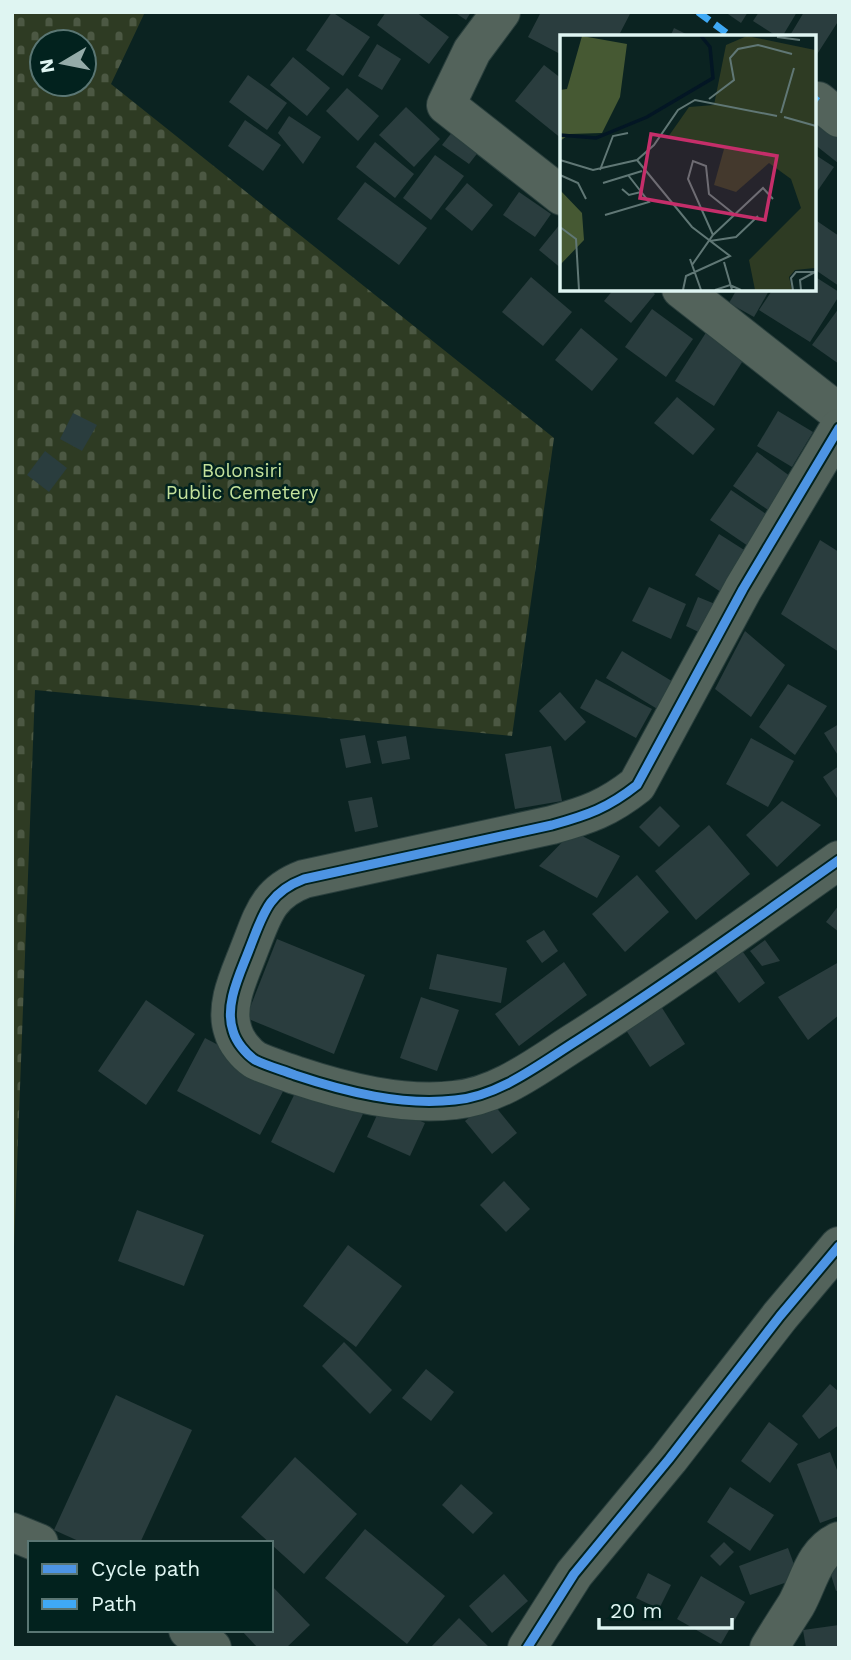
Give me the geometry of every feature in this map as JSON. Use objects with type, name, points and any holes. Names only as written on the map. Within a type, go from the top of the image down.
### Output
[{"type":"street","points":[[500,12],[472,51],[446,105],[560,194]]},
{"type":"street","points":[[682,290],[839,413]]},
{"type":"street","points":[[839,428],[743,589],[637,785],[613,804],[564,822],[304,878],[287,885],[265,908],[236,985],[231,1012],[233,1030],[241,1047],[253,1059],[320,1083],[392,1100],[457,1100],[494,1090],[655,991],[839,860]]},
{"type":"street","points":[[527,1648],[574,1574],[839,1246]]},
{"type":"street","points":[[12,1532],[34,1541]]},
{"type":"street","points":[[769,1648],[797,1603],[815,1562],[831,1545],[839,1541]]},
{"type":"street","points":[[191,1632],[212,1648]]},
{"type":"green space","name":"Bolonsiri Public Cemetery","points":[[12,12],[145,12],[111,84],[554,438],[512,736],[35,690],[12,1300]]},
{"type":"building","points":[[332,12],[370,37],[343,76],[306,50]]},
{"type":"building","points":[[386,12],[416,12],[449,37],[429,64],[377,25]]},
{"type":"building","points":[[454,12],[471,12],[466,20]]},
{"type":"building","points":[[541,12],[631,12],[619,35],[560,35],[560,54],[528,37]]},
{"type":"building","points":[[725,12],[748,12],[741,23]]},
{"type":"building","points":[[759,12],[797,12],[783,35],[775,35],[753,21]]},
{"type":"building","points":[[804,12],[839,12],[839,20],[816,56],[816,35],[790,35]]},
{"type":"building","points":[[674,28],[688,35],[671,35]]},
{"type":"building","points":[[377,44],[401,59],[382,90],[358,76]]},
{"type":"building","points":[[293,57],[330,88],[307,116],[270,85]]},
{"type":"building","points":[[544,65],[560,77],[560,137],[515,101]]},
{"type":"building","points":[[248,75],[287,103],[267,130],[229,102]]},
{"type":"building","points":[[347,88],[379,116],[358,141],[326,111]]},
{"type":"building","points":[[406,107],[440,139],[414,167],[379,135]]},
{"type":"building","points":[[816,114],[839,131],[838,163],[816,146]]},
{"type":"building","points":[[289,116],[321,137],[303,164],[278,133]]},
{"type":"building","points":[[245,120],[281,145],[263,171],[228,146]]},
{"type":"building","points":[[457,126],[483,146],[469,164],[442,145]]},
{"type":"building","points":[[375,142],[414,174],[395,198],[356,167]]},
{"type":"building","points":[[435,155],[464,176],[431,220],[403,198]]},
{"type":"building","points":[[816,155],[834,167],[816,193]]},
{"type":"building","points":[[365,182],[427,228],[399,265],[337,219]]},
{"type":"building","points":[[467,183],[493,205],[472,231],[445,209]]},
{"type":"building","points":[[519,192],[551,214],[535,237],[503,215]]},
{"type":"building","points":[[816,220],[839,236],[839,286],[816,270]]},
{"type":"building","points":[[560,224],[560,267],[539,250]]},
{"type":"building","points":[[531,277],[572,312],[543,346],[502,312]]},
{"type":"building","points":[[816,277],[839,292],[810,342],[759,310],[772,290],[816,290]]},
{"type":"building","points":[[613,290],[650,290],[655,294],[631,323],[604,301]]},
{"type":"building","points":[[736,290],[769,290],[754,317],[729,303]]},
{"type":"building","points":[[839,308],[839,364],[812,345]]},
{"type":"building","points":[[652,309],[693,339],[666,377],[625,347]]},
{"type":"building","points":[[581,328],[618,359],[592,391],[555,360]]},
{"type":"building","points":[[707,331],[746,356],[714,406],[675,381]]},
{"type":"building","points":[[677,397],[715,429],[693,455],[654,423]]},
{"type":"building","points":[[778,411],[813,432],[792,467],[757,446]]},
{"type":"building","points":[[73,413],[97,425],[82,451],[60,439]]},
{"type":"building","points":[[45,451],[67,468],[49,492],[27,475]]},
{"type":"building","points":[[757,452],[794,479],[771,512],[733,486]]},
{"type":"building","points":[[731,490],[769,516],[748,546],[710,520]]},
{"type":"building","points":[[719,534],[752,555],[727,596],[695,575]]},
{"type":"building","points":[[820,540],[839,552],[839,652],[781,614]]},
{"type":"building","points":[[649,587],[686,604],[671,639],[632,621]]},
{"type":"building","points":[[698,597],[720,606],[707,636],[686,626]]},
{"type":"building","points":[[745,631],[785,665],[751,717],[715,689]]},
{"type":"building","points":[[622,651],[675,683],[659,710],[606,678]]},
{"type":"building","points":[[596,679],[652,709],[636,738],[580,708]]},
{"type":"building","points":[[788,684],[827,706],[795,755],[759,727]]},
{"type":"building","points":[[560,692],[586,722],[565,741],[539,711]]},
{"type":"building","points":[[839,724],[839,757],[824,733]]},
{"type":"building","points":[[365,735],[371,763],[346,768],[340,739]]},
{"type":"building","points":[[406,736],[410,759],[382,764],[377,741]]},
{"type":"building","points":[[751,738],[794,761],[768,807],[726,784]]},
{"type":"building","points":[[551,746],[562,801],[515,809],[505,754]]},
{"type":"building","points":[[839,766],[839,801],[823,777]]},
{"type":"building","points":[[372,797],[378,827],[355,832],[348,801]]},
{"type":"building","points":[[782,801],[821,825],[777,867],[746,835]]},
{"type":"building","points":[[660,806],[680,826],[659,847],[639,827]]},
{"type":"building","points":[[709,825],[750,874],[696,920],[655,871]]},
{"type":"building","points":[[573,831],[620,856],[597,898],[539,866]]},
{"type":"building","points":[[637,875],[669,912],[625,952],[592,914]]},
{"type":"building","points":[[839,905],[839,932],[826,922]]},
{"type":"building","points":[[544,930],[558,951],[542,963],[526,941]]},
{"type":"building","points":[[277,939],[365,975],[334,1054],[246,1018]]},
{"type":"building","points":[[765,940],[780,961],[762,966],[750,951]]},
{"type":"building","points":[[738,945],[765,983],[739,1003],[711,965]]},
{"type":"building","points":[[437,954],[507,968],[501,1003],[429,989]]},
{"type":"building","points":[[564,962],[587,995],[519,1046],[495,1014]]},
{"type":"building","points":[[839,962],[839,1015],[808,1040],[778,997]]},
{"type":"building","points":[[421,997],[459,1010],[437,1071],[400,1058]]},
{"type":"building","points":[[146,1000],[195,1034],[146,1105],[98,1071]]},
{"type":"building","points":[[657,1000],[685,1044],[650,1067],[622,1024]]},
{"type":"building","points":[[205,1038],[288,1082],[260,1135],[177,1091]]},
{"type":"building","points":[[301,1081],[364,1112],[334,1173],[271,1142]]},
{"type":"building","points":[[490,1100],[517,1133],[492,1154],[465,1121]]},
{"type":"building","points":[[382,1104],[425,1123],[410,1156],[367,1137]]},
{"type":"building","points":[[504,1181],[530,1209],[506,1232],[480,1205]]},
{"type":"building","points":[[137,1210],[204,1235],[184,1286],[118,1261]]},
{"type":"building","points":[[348,1245],[402,1286],[356,1347],[303,1306]]},
{"type":"building","points":[[344,1342],[392,1390],[370,1414],[322,1366]]},
{"type":"building","points":[[426,1369],[454,1392],[431,1421],[402,1398]]},
{"type":"building","points":[[830,1384],[839,1392],[839,1425],[819,1439],[802,1416]]},
{"type":"building","points":[[116,1395],[192,1430],[141,1541],[79,1541],[54,1530]]},
{"type":"building","points":[[769,1422],[798,1444],[770,1483],[741,1461]]},
{"type":"building","points":[[830,1452],[839,1475],[839,1516],[820,1523],[797,1464]]},
{"type":"building","points":[[295,1457],[357,1514],[304,1574],[273,1546],[273,1541],[268,1541],[241,1517]]},
{"type":"building","points":[[461,1484],[493,1513],[473,1534],[442,1505]]},
{"type":"building","points":[[730,1487],[774,1515],[750,1551],[707,1522]]},
{"type":"building","points":[[365,1529],[445,1596],[407,1644],[325,1578]]},
{"type":"building","points":[[724,1542],[734,1552],[720,1566],[710,1556]]},
{"type":"building","points":[[788,1548],[799,1578],[750,1595],[739,1566]]},
{"type":"building","points":[[839,1559],[839,1590],[836,1591],[827,1562]]},
{"type":"building","points":[[648,1573],[671,1585],[659,1609],[636,1598]]},
{"type":"building","points":[[504,1574],[528,1601],[492,1633],[469,1606]]},
{"type":"building","points":[[701,1576],[745,1602],[721,1644],[677,1619]]},
{"type":"building","points":[[273,1587],[310,1625],[286,1648],[258,1648],[243,1632],[273,1632]]},
{"type":"building","points":[[459,1618],[490,1648],[430,1648]]},
{"type":"building","points":[[839,1625],[839,1648],[806,1648],[803,1630]]},
{"type":"marked path","points":[[698,12],[729,35]]},
{"type":"cycle path","points":[[839,428],[743,589],[637,785],[607,805],[552,825],[304,879],[282,891],[274,898],[258,926],[241,969],[230,1011],[233,1031],[242,1047],[255,1060],[334,1087],[415,1101],[472,1097],[504,1085],[550,1059],[839,860]]},
{"type":"cycle path","points":[[527,1648],[574,1574],[839,1246]]}]
